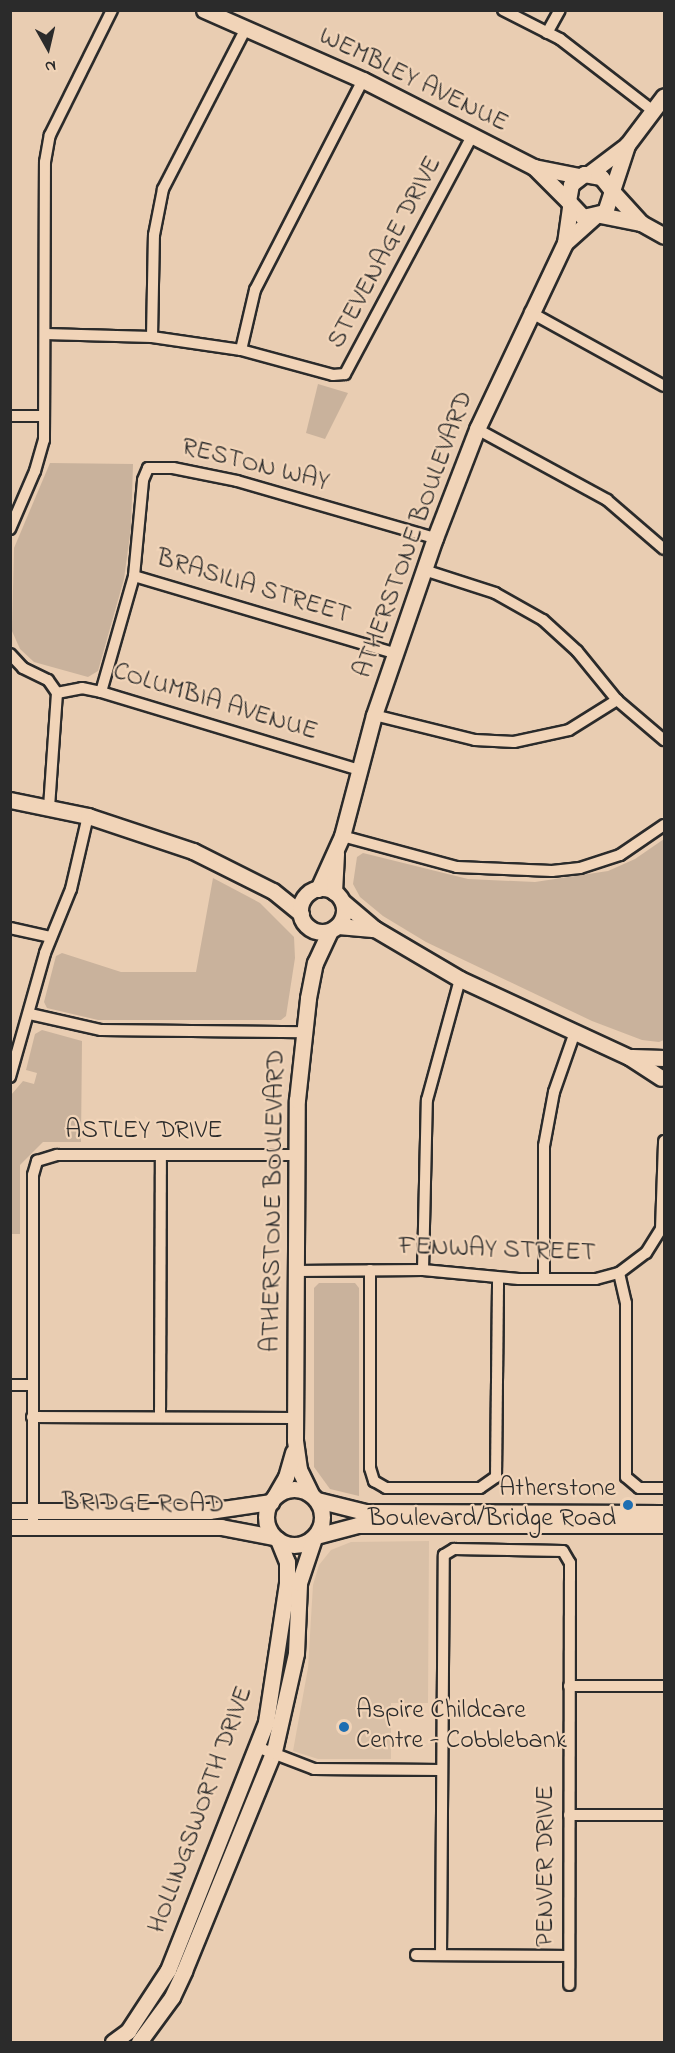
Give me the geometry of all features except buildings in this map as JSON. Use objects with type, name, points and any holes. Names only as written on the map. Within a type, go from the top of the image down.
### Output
[{"type":"street","points":[[10,529],[41,453],[44,416],[45,162],[50,135],[112,10]]},
{"type":"street","name":"WEMBLEY AVENUE","points":[[204,10],[363,80],[534,167],[585,175]]},
{"type":"street","points":[[503,10],[547,33],[653,111]]},
{"type":"street","points":[[547,33],[560,10]]},
{"type":"street","points":[[152,337],[154,235],[163,189],[246,28]]},
{"type":"street","points":[[241,350],[255,290],[363,80]]},
{"type":"street","points":[[597,216],[611,202],[610,189],[627,145],[664,96]]},
{"type":"street","name":"STEVENAGE DRIVE","points":[[45,334],[152,337],[241,350],[333,375],[349,370],[472,136]]},
{"type":"street","points":[[627,145],[571,184],[569,203],[583,217],[597,216],[640,223],[664,236]]},
{"type":"street","name":"WEMBLEY AVENUE","points":[[534,167],[569,203]]},
{"type":"street","points":[[585,175],[601,177],[640,223]]},
{"type":"street","name":"ATHERSTONE BOULEVARD","points":[[312,891],[336,853],[342,837],[374,716],[394,653],[477,429],[530,312],[565,243],[569,203]]},
{"type":"street","name":"ATHERSTONE BOULEVARD","points":[[565,243],[597,216]]},
{"type":"street","points":[[530,312],[664,386]]},
{"type":"street","points":[[10,416],[44,416]]},
{"type":"street","points":[[477,429],[607,500],[664,549]]},
{"type":"street","name":"RESTON WAY","points":[[101,692],[135,576],[144,472],[155,467],[237,481],[435,538]]},
{"type":"street","points":[[424,570],[495,593],[543,620],[577,651],[617,700],[664,740]]},
{"type":"street","name":"BRASILIA STREET","points":[[135,576],[394,653]]},
{"type":"street","points":[[11,655],[23,668],[48,680],[57,693],[49,807]]},
{"type":"street","name":"COLUMBIA AVENUE","points":[[57,693],[82,688],[101,692],[360,770]]},
{"type":"street","points":[[374,716],[475,740],[513,742],[569,730],[617,700]]},
{"type":"street","points":[[10,800],[88,816],[193,851],[273,891],[315,931],[334,928],[375,930]]},
{"type":"street","points":[[10,1077],[15,1052],[30,1014],[51,937],[71,889],[88,816]]},
{"type":"street","points":[[342,837],[457,867],[552,871],[580,868],[621,855],[664,825]]},
{"type":"street","name":"ATHERSTONE BOULEVARD","points":[[336,853],[339,897]]},
{"type":"street","points":[[273,891],[312,891],[339,897],[375,930],[460,979],[574,1035],[629,1057],[663,1081]]},
{"type":"street","points":[[304,920],[312,891]]},
{"type":"street","points":[[334,928],[343,917],[339,897]]},
{"type":"street","name":"ATHERSTONE BOULEVARD","points":[[304,920],[315,963]]},
{"type":"street","points":[[10,928],[51,937]]},
{"type":"street","name":"ATHERSTONE BOULEVARD","points":[[314,1497],[299,1469],[295,1440],[295,1155],[304,1032],[315,963],[334,928]]},
{"type":"street","points":[[423,1270],[427,1100],[460,979]]},
{"type":"street","points":[[30,1014],[101,1030],[304,1032]]},
{"type":"street","points":[[544,1279],[544,1146],[554,1092],[574,1035]]},
{"type":"street","points":[[629,1057],[664,1059],[663,1081]]},
{"type":"street","name":"FENWAY STREET","points":[[295,1271],[423,1270],[498,1279],[596,1279],[619,1273],[636,1263],[654,1243],[664,1212],[664,1141]]},
{"type":"street","name":"ASTLEY DRIVE","points":[[33,1519],[35,1166],[49,1155],[295,1155]]},
{"type":"street","points":[[160,1417],[161,1155]]},
{"type":"street","points":[[370,1270],[370,1468],[374,1481],[386,1488],[480,1488],[496,1477],[498,1279]]},
{"type":"street","points":[[619,1273],[626,1303],[626,1477],[639,1488],[664,1488]]},
{"type":"street","points":[[10,1385],[33,1385]]},
{"type":"street","points":[[32,1417],[295,1418]]},
{"type":"street","name":"ATHERSTONE BOULEVARD","points":[[272,1501],[287,1474],[295,1440]]},
{"type":"street","points":[[664,1513],[365,1512],[295,1489],[272,1501],[267,1524],[276,1539],[296,1545],[358,1525],[664,1525]]},
{"type":"street","points":[[314,1497],[323,1515],[315,1537]]},
{"type":"street","name":"BRIDGE ROAD","points":[[10,1527],[33,1519],[209,1511],[272,1501]]},
{"type":"street","name":"BRIDGE ROAD","points":[[10,1511],[33,1519],[211,1527],[276,1539]]},
{"type":"street","name":"HOLLINGSWORTH DRIVE","points":[[139,2043],[172,1996],[195,1946],[273,1754],[295,1659],[299,1583],[315,1537]]},
{"type":"street","name":"HOLLINGSWORTH DRIVE","points":[[113,2043],[128,2031],[148,2003],[180,1940],[257,1747],[276,1676],[287,1583],[287,1562],[276,1539]]},
{"type":"street","name":"PENVER DRIVE","points":[[441,1955],[442,1565],[446,1552],[546,1550],[566,1553],[570,1563],[569,1985]]},
{"type":"street","points":[[570,1686],[664,1686]]},
{"type":"street","points":[[257,1747],[314,1769],[441,1770]]},
{"type":"street","points":[[569,1815],[664,1815]]},
{"type":"street","points":[[180,1940],[195,1946]]},
{"type":"street","points":[[416,1955],[569,1956]]},
{"type":"shaded area","points":[[318,384],[348,393],[325,439],[306,433]]},
{"type":"shaded area","points":[[50,463],[133,464],[131,528],[124,579],[98,671],[88,677],[34,662],[20,649],[12,631],[14,548]]},
{"type":"shaded area","points":[[664,839],[664,1040],[659,1042],[642,1040],[592,1021],[426,942],[383,916],[360,897],[353,884],[357,857],[363,853],[468,879],[535,882],[608,871],[635,859]]},
{"type":"shaded area","points":[[213,878],[260,903],[294,937],[295,958],[286,1016],[281,1020],[98,1020],[47,1008],[44,1002],[56,956],[62,953],[121,972],[196,972]]},
{"type":"shaded area","points":[[42,1030],[82,1041],[81,1142],[43,1142],[20,1165],[20,1234],[12,1234],[11,1242],[11,1095],[23,1081],[34,1084],[37,1073],[26,1070],[35,1034]]},
{"type":"shaded area","points":[[319,1283],[355,1283],[359,1288],[359,1496],[330,1489],[314,1467],[314,1288]]},
{"type":"shaded area","points":[[429,1541],[428,1703],[391,1703],[391,1759],[318,1759],[293,1751],[308,1668],[313,1585],[319,1565],[331,1550],[351,1542]]},
{"type":"place","name":"Atherstone Boulevard/Bridge Road","points":[[628,1505]]},
{"type":"place","name":"Aspire Childcare Centre - Cobblebank","points":[[344,1727]]}]
